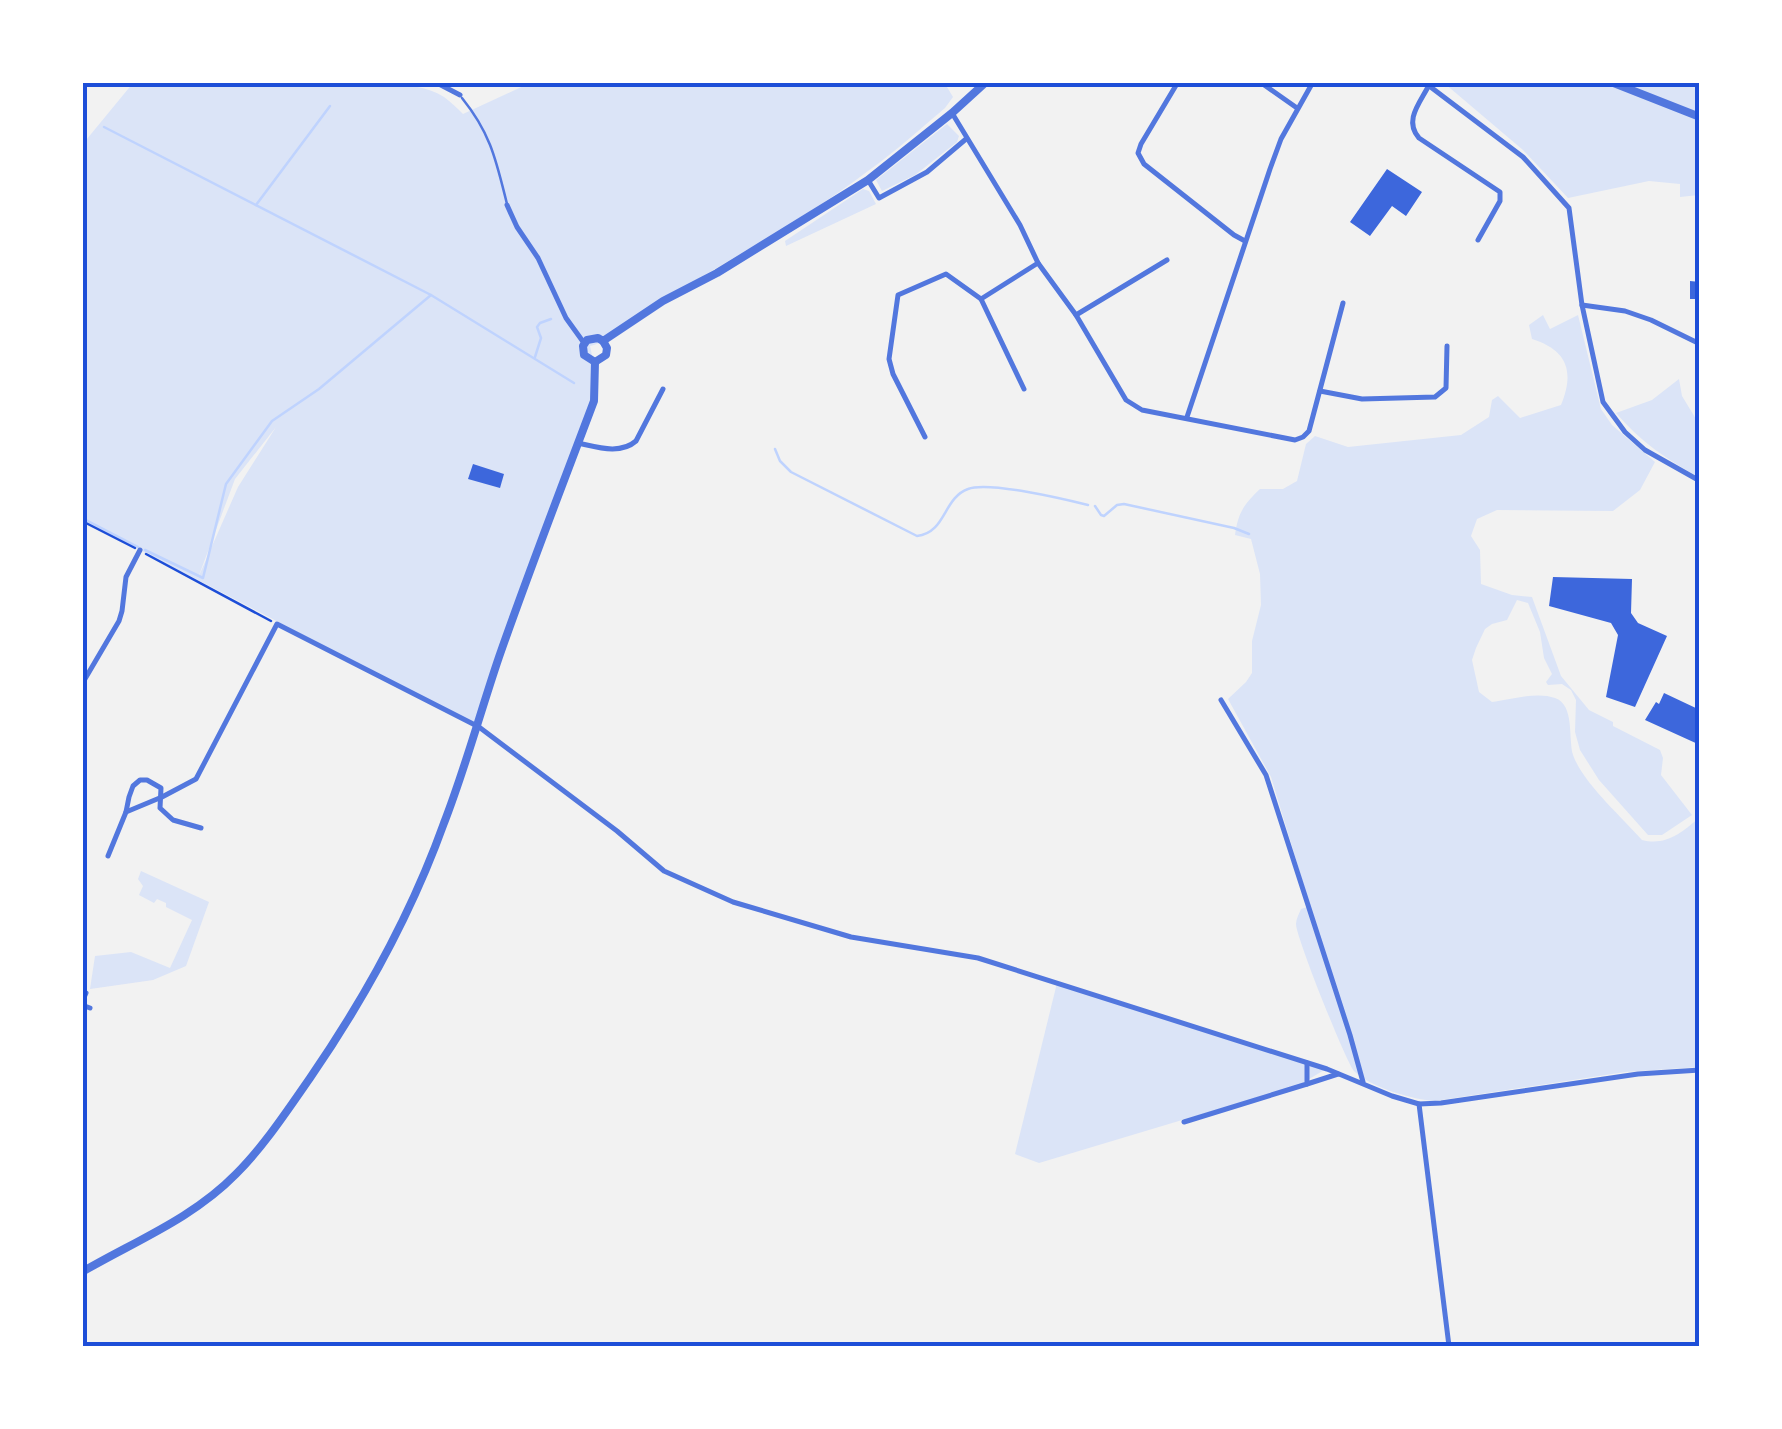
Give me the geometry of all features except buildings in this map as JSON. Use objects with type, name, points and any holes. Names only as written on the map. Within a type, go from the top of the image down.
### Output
[{"type":"street","points":[[435,82],[460,96]]},
{"type":"street","points":[[596,362],[584,356],[584,343],[592,338],[603,341],[663,301],[756,250],[868,180],[986,82]]},
{"type":"street","points":[[1178,82],[1138,153],[1141,160],[1246,241]]},
{"type":"street","points":[[1260,82],[1297,108]]},
{"type":"street","points":[[1187,417],[1275,154],[1313,82]]},
{"type":"street","points":[[1611,82],[1700,117]]},
{"type":"street","points":[[1478,240],[1500,201],[1500,192],[1418,138],[1412,130],[1410,121],[1426,85],[1523,157],[1569,208],[1582,305],[1604,402],[1625,432],[1645,450],[1700,481]]},
{"type":"street","points":[[952,113],[1020,225],[1038,263],[1076,315],[1126,400],[1142,410],[1295,440],[1303,438],[1309,431],[1343,303]]},
{"type":"street","points":[[868,180],[879,198],[927,172],[966,139]]},
{"type":"street","points":[[508,205],[566,318],[584,343]]},
{"type":"street","points":[[1076,315],[1167,260]]},
{"type":"street","points":[[981,300],[1038,263]]},
{"type":"street","points":[[925,437],[889,359],[898,295],[946,274],[981,300],[1024,389]]},
{"type":"street","points":[[1582,305],[1638,315],[1700,344]]},
{"type":"street","points":[[82,1272],[176,1222],[236,1174],[292,1104],[363,997],[395,939],[444,825],[498,661],[594,401],[596,362],[606,354],[603,341]]},
{"type":"street","points":[[1320,391],[1362,399],[1435,397],[1446,388],[1447,346]]},
{"type":"street","points":[[578,443],[616,450],[630,447],[662,389]]},
{"type":"street","points":[[82,684],[119,621],[126,576],[140,550]]},
{"type":"street","points":[[126,812],[196,780],[277,624],[478,727],[664,871],[734,902],[851,937],[978,958],[1307,1063],[1418,1104],[1638,1074],[1700,1070]]},
{"type":"street","points":[[1221,700],[1266,775],[1363,1082]]},
{"type":"street","points":[[108,856],[129,797],[140,780],[161,788],[160,808],[173,820],[201,828]]},
{"type":"street","points":[[85,1005],[86,993]]},
{"type":"street","points":[[1307,1063],[1308,1084]]},
{"type":"street","points":[[1184,1122],[1339,1074]]},
{"type":"street","points":[[1418,1104],[1448,1346]]},
{"type":"lane","points":[[460,96],[480,119],[492,143],[508,205]]},
{"type":"path","points":[[82,521],[277,624]]},
{"type":"shaded area","points":[[338,82],[419,87],[444,97],[463,114],[532,82],[944,82],[953,97],[945,108],[844,189],[667,298],[618,333],[590,346],[596,373],[594,401],[478,726],[83,521],[82,145],[133,83]],"holes":[[[276,427],[238,487],[198,578],[235,479]]]},
{"type":"shaded area","points":[[1444,83],[1699,83],[1699,195],[1680,197],[1680,184],[1649,181],[1568,198],[1523,150]]},
{"type":"shaded area","points":[[947,124],[959,136],[957,142],[915,175],[882,191],[876,180]]},
{"type":"shaded area","points":[[863,189],[869,191],[876,204],[786,246],[785,241]]},
{"type":"shaded area","points":[[1543,315],[1550,329],[1578,315],[1601,409],[1612,425],[1655,462],[1640,490],[1613,511],[1497,510],[1477,519],[1471,536],[1480,550],[1481,584],[1512,595],[1532,597],[1561,676],[1589,710],[1660,750],[1661,775],[1692,815],[1662,835],[1648,835],[1599,780],[1580,750],[1575,732],[1576,700],[1571,690],[1546,682],[1552,674],[1528,603],[1517,600],[1507,620],[1485,629],[1472,660],[1479,692],[1492,702],[1540,695],[1555,698],[1566,707],[1578,766],[1642,840],[1666,840],[1699,818],[1699,1067],[1625,1072],[1426,1100],[1381,1087],[1354,1071],[1298,934],[1296,922],[1301,909],[1310,906],[1271,777],[1228,699],[1252,673],[1252,641],[1261,605],[1260,574],[1251,539],[1235,535],[1243,509],[1260,489],[1283,489],[1297,481],[1306,444],[1315,436],[1348,447],[1461,435],[1489,417],[1492,400],[1498,396],[1520,418],[1561,405],[1567,382],[1565,363],[1553,349],[1532,339],[1529,325]]},
{"type":"shaded area","points":[[1679,379],[1682,396],[1699,424],[1699,477],[1654,449],[1616,413],[1652,400]]},
{"type":"shaded area","points":[[141,871],[209,902],[186,966],[153,980],[90,989],[95,956],[131,952],[170,968],[192,920],[166,907],[166,903],[157,899],[154,903],[139,895],[143,886],[138,879]]},
{"type":"shaded area","points":[[1057,983],[1326,1069],[1299,1085],[1039,1163],[1015,1154]]},
{"type":"waterway","points":[[256,205],[330,106]]},
{"type":"waterway","points":[[104,127],[431,295]]},
{"type":"waterway","points":[[145,550],[203,578],[226,484],[272,421],[319,389],[431,295],[574,383]]},
{"type":"waterway","points":[[535,357],[541,338],[537,327],[551,319]]},
{"type":"waterway","points":[[775,449],[791,472],[917,536],[934,529],[960,493],[978,487],[1088,505]]},
{"type":"waterway","points":[[1095,506],[1104,516],[1124,504],[1249,534]]},
{"type":"waterway","points":[[82,518],[138,547]]}]
